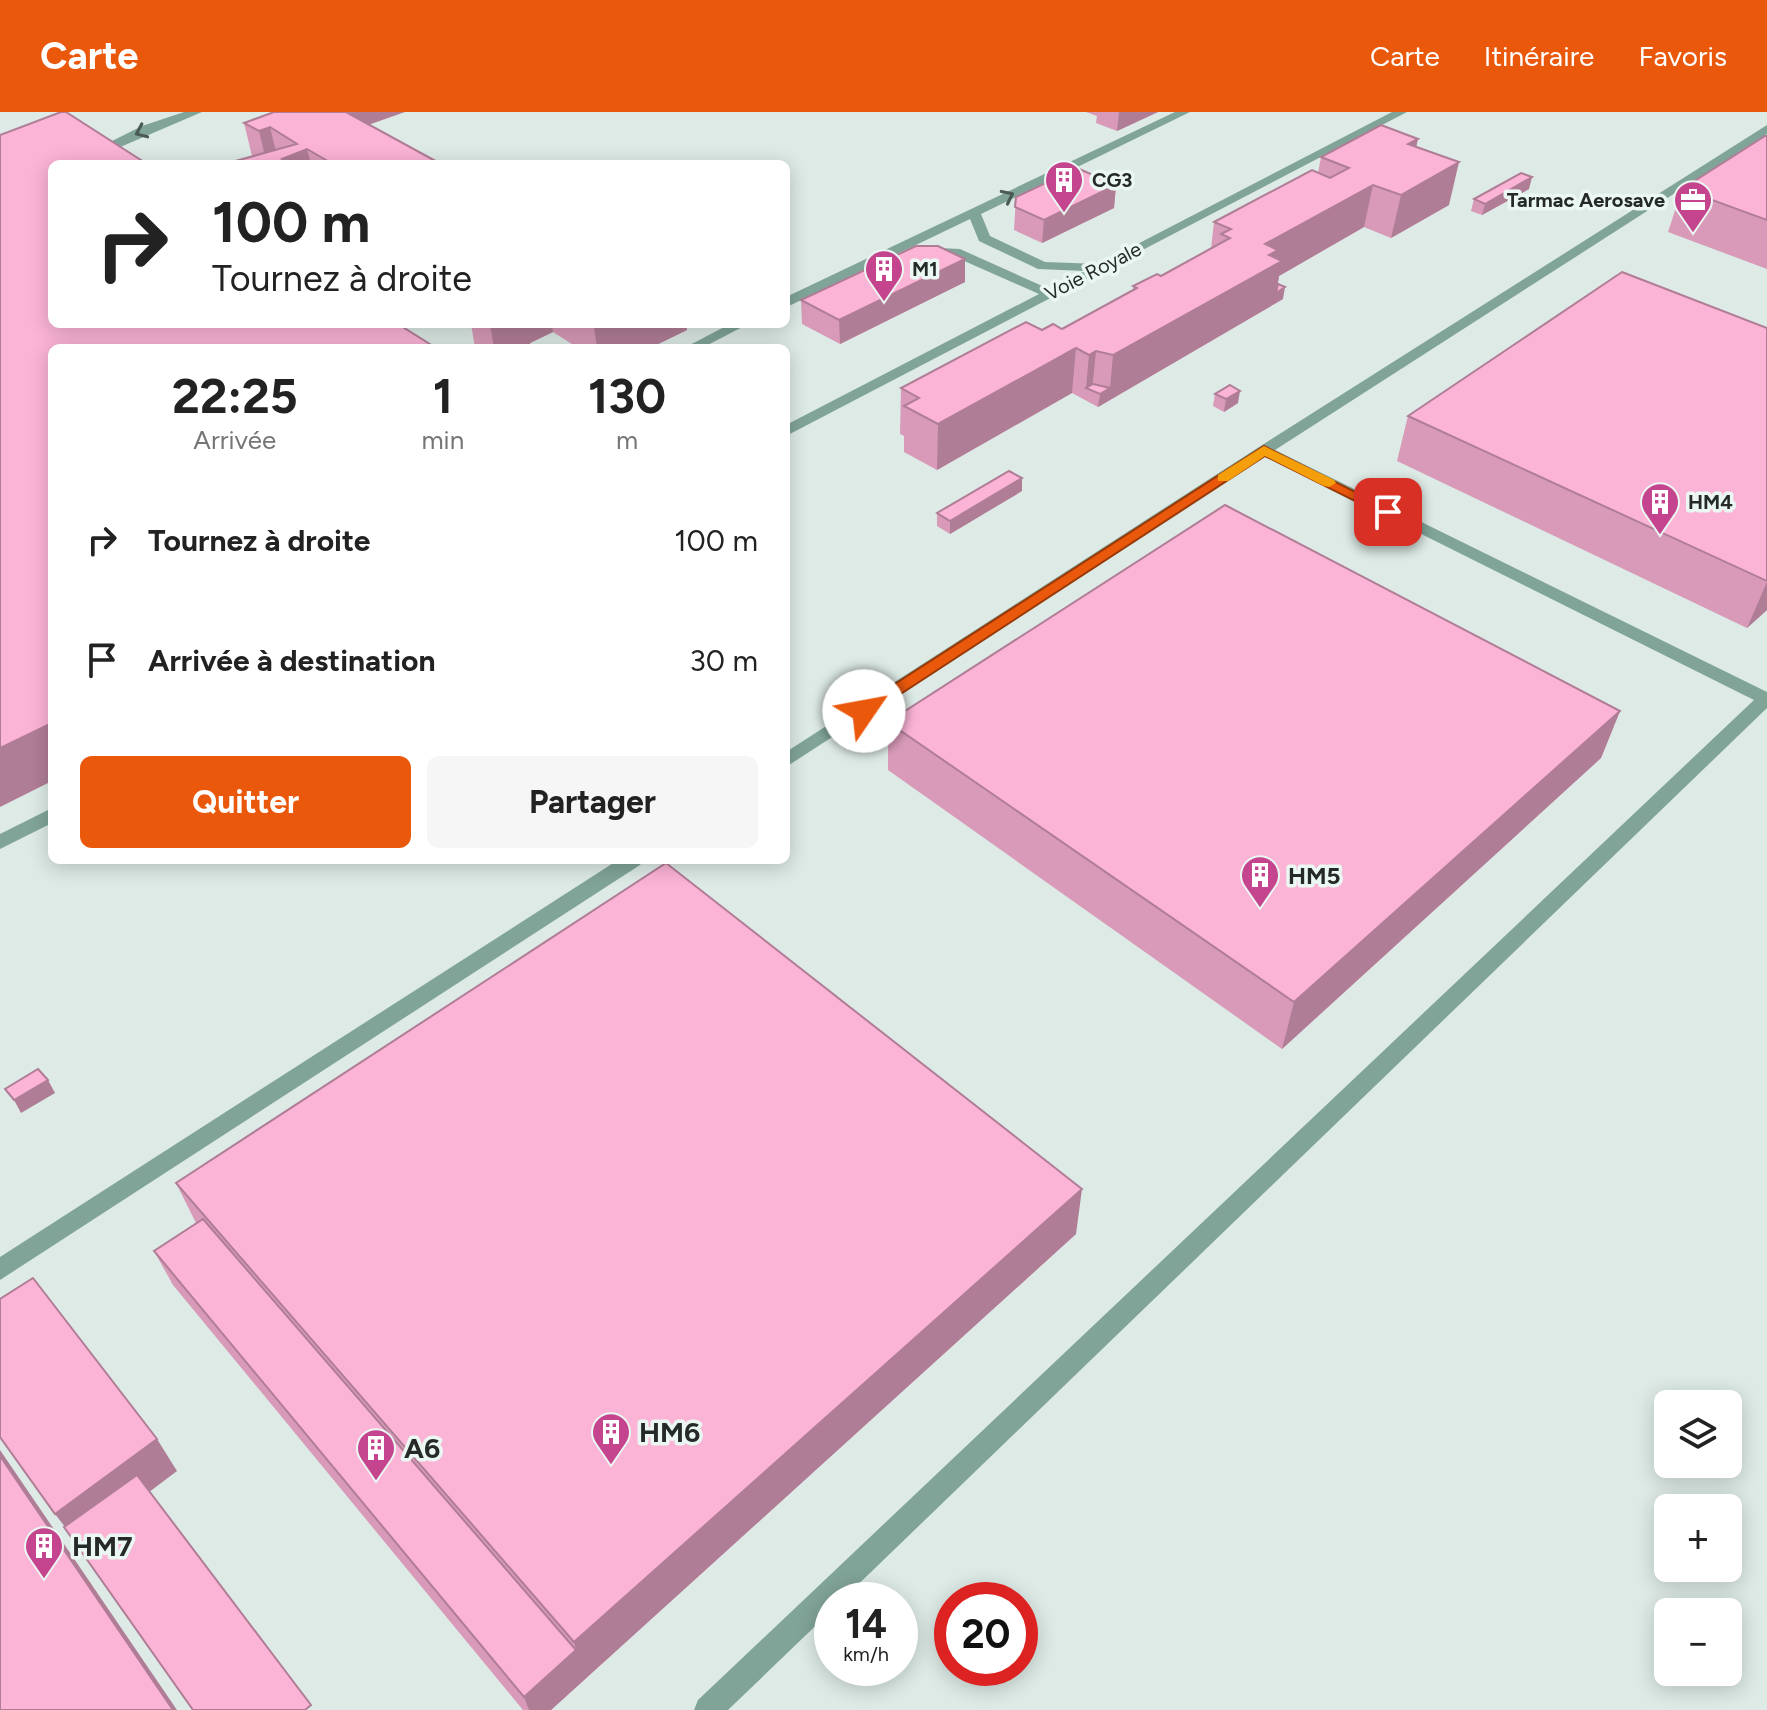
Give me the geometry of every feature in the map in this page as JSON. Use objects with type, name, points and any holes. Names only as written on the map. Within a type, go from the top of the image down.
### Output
[{"type":"lane","points":[[121,160],[113,155],[112,146],[146,129],[196,112]]},
{"type":"lane","points":[[790,300],[1184,112]]},
{"type":"lane","name":"Voie Royale","points":[[790,429],[1401,112]]},
{"type":"lane","points":[[790,758],[1264,450],[1767,129]]},
{"type":"lane","points":[[974,212],[984,238],[1043,266],[1100,267]]},
{"type":"lane","points":[[901,247],[955,252],[1049,294]]},
{"type":"lane","points":[[699,344],[733,328]]},
{"type":"lane","points":[[708,1710],[1766,699],[1264,450]]},
{"type":"lane","points":[[0,842],[48,817]]},
{"type":"lane","points":[[0,1270],[627,864]]},
{"type":"building","points":[[66,112],[141,160],[48,160],[48,328],[404,328],[430,344],[48,344],[48,725],[0,748],[0,135]]},
{"type":"building","points":[[274,112],[346,112],[434,160],[326,160],[307,149],[284,160],[239,160],[297,144],[270,127],[259,131],[244,123]]},
{"type":"building","points":[[1381,125],[1418,139],[1408,144],[1459,162],[1401,195],[1373,185],[1265,244],[1278,250],[1269,255],[1282,261],[1113,355],[1096,351],[1089,355],[1076,348],[938,424],[904,406],[919,398],[901,388],[1026,322],[1042,330],[1053,324],[1062,329],[1137,288],[1133,286],[1157,274],[1161,276],[1230,238],[1221,234],[1231,229],[1214,222],[1312,170],[1330,178],[1349,168],[1321,157]]},
{"type":"building","points":[[1765,136],[1767,220],[1682,189]]},
{"type":"building","points":[[1077,168],[1116,185],[1044,220],[1015,207],[1016,197]]},
{"type":"building","points":[[1521,173],[1532,177],[1485,204],[1474,199]]},
{"type":"building","points":[[916,246],[938,246],[965,259],[839,320],[801,300]]},
{"type":"building","name":"HM4","points":[[1622,272],[1767,328],[1767,581],[1408,416]]},
{"type":"building","points":[[1093,384],[1110,388],[1100,394],[1086,388]]},
{"type":"building","points":[[1230,385],[1240,391],[1226,399],[1215,394]]},
{"type":"building","points":[[1009,471],[1022,478],[950,521],[937,513]]},
{"type":"building","name":"HM5","points":[[1225,505],[1620,711],[1294,1002],[888,722]]},
{"type":"building","name":"HM6","points":[[667,864],[1082,1189],[574,1642],[176,1183]]},
{"type":"building","points":[[38,1069],[48,1080],[14,1100],[5,1089]]},
{"type":"building","name":"A6","points":[[203,1219],[576,1650],[524,1697],[154,1251]]},
{"type":"building","points":[[33,1278],[157,1439],[55,1514],[0,1437],[0,1299]]},
{"type":"building","name":"HM7","points":[[0,1456],[173,1710],[0,1710]]},
{"type":"building","points":[[137,1475],[311,1705],[305,1710],[193,1710],[64,1527]]},
{"type":"slow traffic","points":[[1223,478],[1264,450],[1329,483]]},
{"type":"place","name":"CG3","points":[[1064,214]]},
{"type":"place","name":"Tarmac Aerosave","points":[[1693,234]]},
{"type":"place","name":"M1","points":[[884,303]]},
{"type":"place","name":"HM4","points":[[1660,536]]},
{"type":"place","name":"HM5","points":[[1260,909]]},
{"type":"place","name":"HM6","points":[[611,1466]]},
{"type":"place","name":"A6","points":[[376,1482]]},
{"type":"place","name":"HM7","points":[[44,1580]]},
{"type":"route","points":[[864,711],[1264,450],[1388,512]]}]
